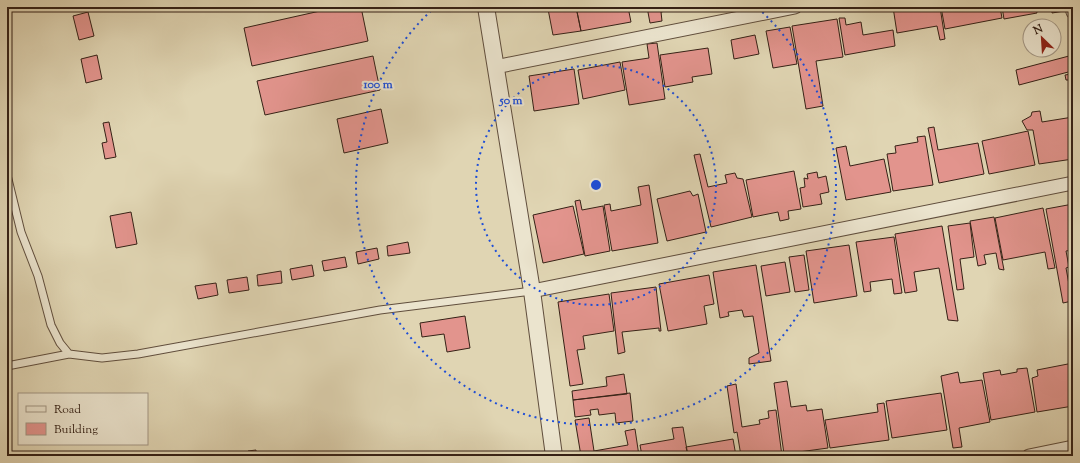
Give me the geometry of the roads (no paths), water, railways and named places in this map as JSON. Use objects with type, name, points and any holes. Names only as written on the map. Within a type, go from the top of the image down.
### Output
[{"type":"street","points":[[486,7],[532,291],[554,456]]},
{"type":"street","points":[[495,67],[796,7]]},
{"type":"street","points":[[1072,7],[1073,12]]},
{"type":"street","points":[[532,291],[1073,183]]},
{"type":"street","points":[[1029,456],[1073,447]]},
{"type":"lane","points":[[7,175],[21,232],[38,276],[51,325],[60,343],[69,354]]},
{"type":"lane","points":[[7,366],[69,354],[102,358],[138,354],[380,310],[532,291]]}]
